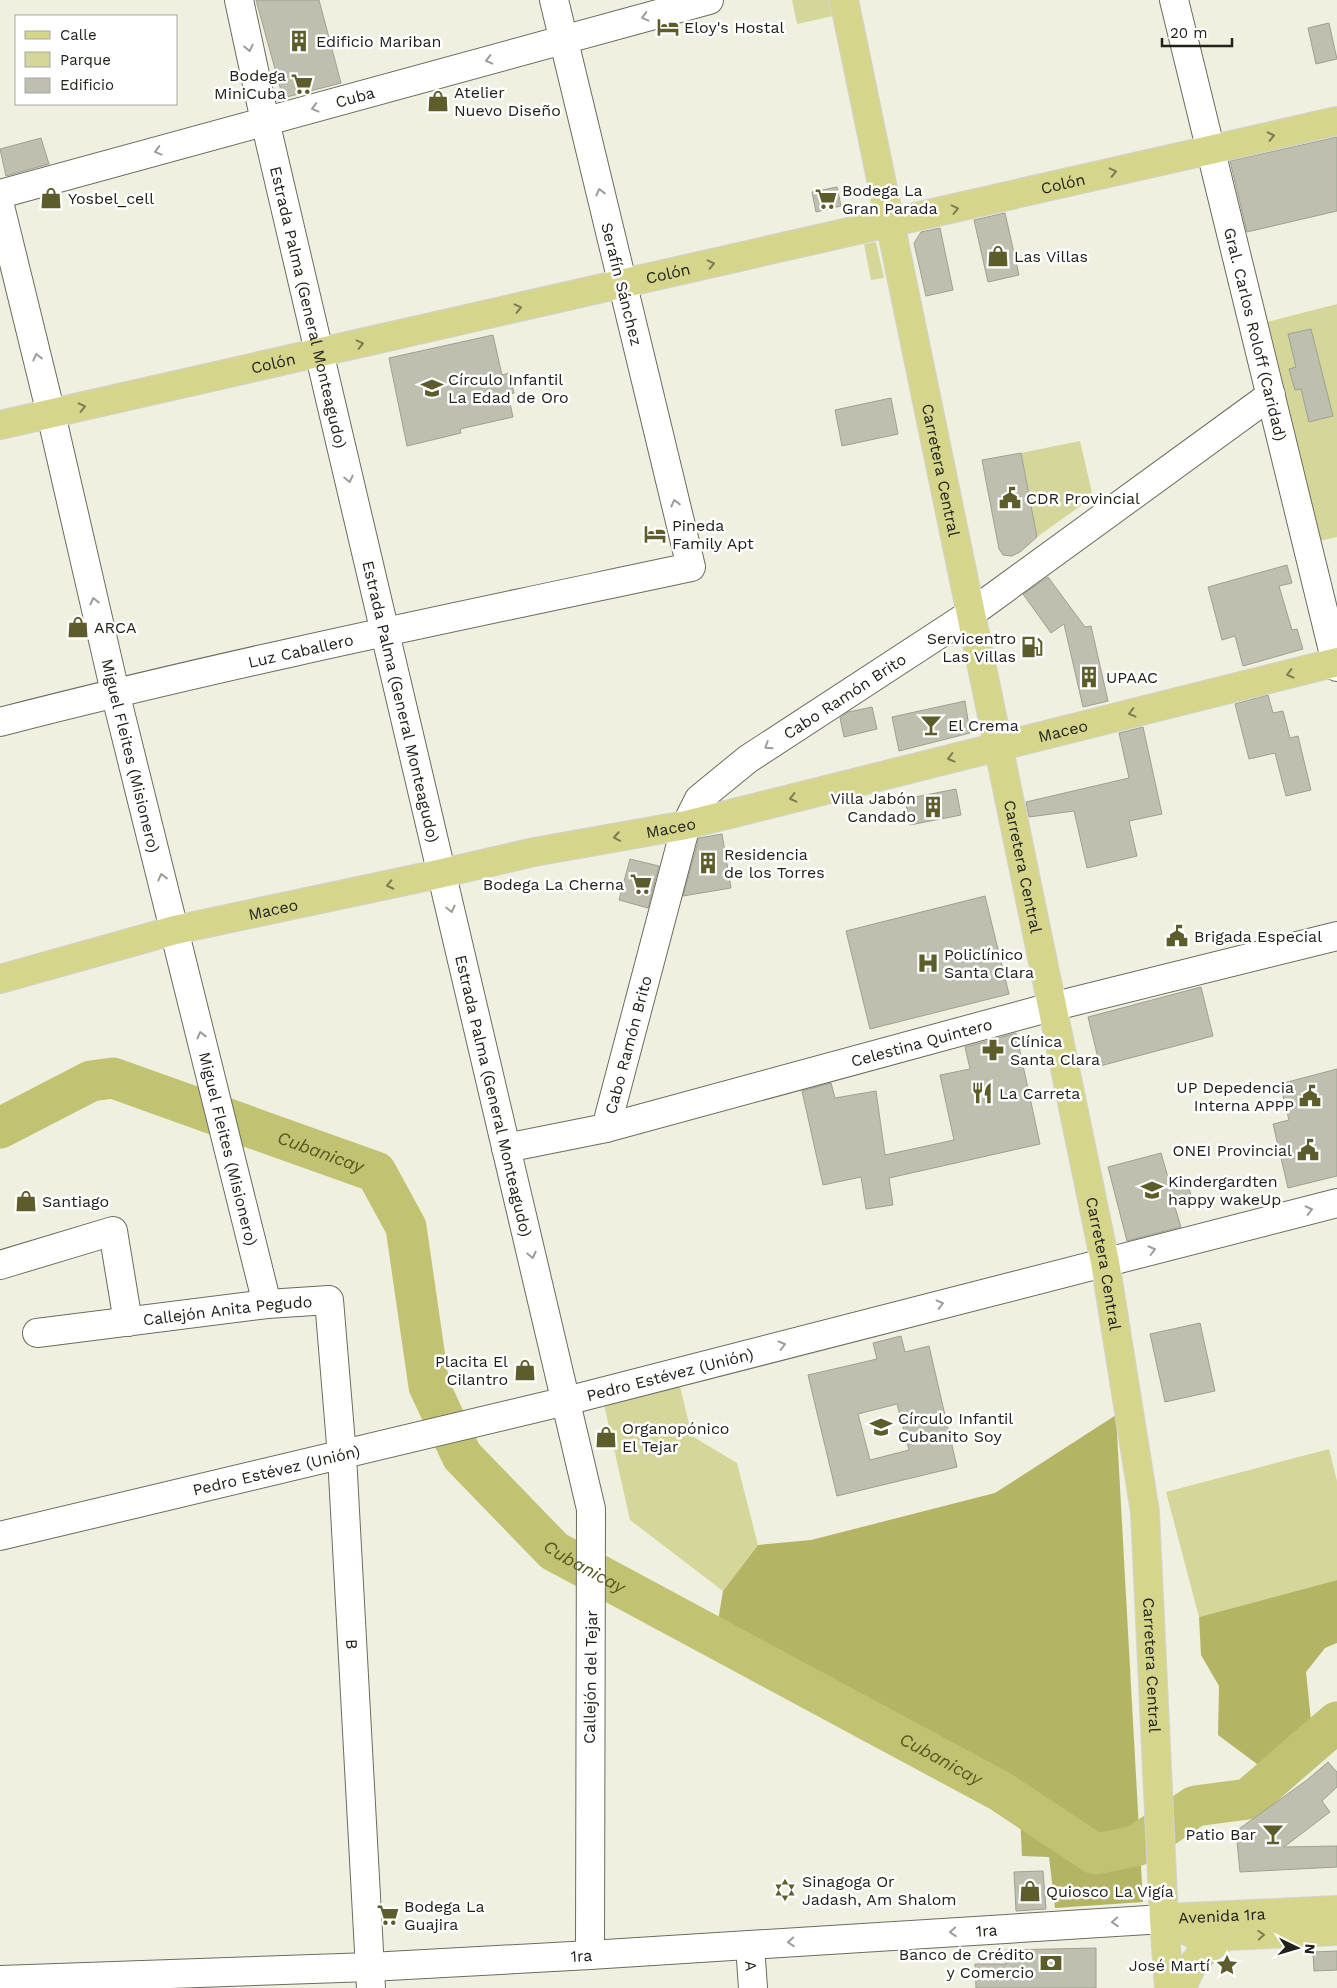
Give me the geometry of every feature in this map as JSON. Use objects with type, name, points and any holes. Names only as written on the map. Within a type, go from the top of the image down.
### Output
[{"type":"main road","name":"Carretera Central","points":[[844,0],[1104,1262],[1145,1512],[1154,1722],[1169,1988]]},
{"type":"main road","name":"Colón","points":[[0,426],[1337,121]]},
{"type":"main road","name":"Maceo","points":[[0,979],[175,930],[442,874],[534,852],[686,824],[1337,664]]},
{"type":"main road","points":[[1162,1876],[1180,1897],[1225,1926],[1190,1967],[1182,1988]]},
{"type":"main road","name":"Avenida 1ra","points":[[1164,1919],[1195,1935],[1225,1926],[1337,1910]]},
{"type":"main road","name":"Carretera Central","points":[[1152,1988],[1152,1967],[1164,1919]]},
{"type":"main road","name":"Avenida 1ra","points":[[1225,1926],[1337,1931]]},
{"type":"street","name":"Estrada Palma (General Monteagudo)","points":[[239,0],[265,122],[384,632],[566,1401]]},
{"type":"street","name":"Serafín Sánchez","points":[[554,0],[691,567]]},
{"type":"street","name":"Cuba","points":[[0,194],[709,0]]},
{"type":"street","name":"Gral. Carlos Roloff (Caridad)","points":[[1174,0],[1337,664]]},
{"type":"street","name":"Miguel Fleites (Misionero)","points":[[0,206],[51,414],[114,692],[267,1304]]},
{"type":"street","name":"Cabo Ramón Brito","points":[[606,1128],[686,824],[699,799],[748,759],[970,614],[1271,395]]},
{"type":"street","name":"Luz Caballero","points":[[0,722],[114,692],[691,567]]},
{"type":"street","name":"Celestina Quintero","points":[[506,1148],[606,1128],[1051,1007],[1337,936]]},
{"type":"street","name":"Pedro Estévez (Unión)","points":[[0,1536],[439,1433],[1337,1203]]},
{"type":"street","name":"Callejón Anita Pegudo","points":[[0,1265],[113,1231],[128,1322]]},
{"type":"street","name":"Callejón Anita Pegudo","points":[[37,1333],[267,1304],[329,1300]]},
{"type":"street","name":"B","points":[[329,1300],[342,1456],[370,1978]]},
{"type":"street","name":"Callejón del Tejar","points":[[566,1401],[591,1509],[589,1683],[590,1955]]},
{"type":"street","name":"1ra","points":[[0,1980],[370,1978],[590,1955],[1164,1919]]},
{"type":"street","name":"A","points":[[750,1945],[752,1988]]},
{"type":"green space","points":[[792,0],[829,0],[833,16],[797,24]]},
{"type":"green space","points":[[876,242],[884,278],[871,280],[864,244]]},
{"type":"green space","points":[[1337,304],[1337,537],[1315,542],[1259,324]]},
{"type":"green space","points":[[1080,441],[1093,497],[1037,537],[1021,453]]},
{"type":"green space","points":[[679,1382],[692,1436],[737,1463],[758,1545],[723,1591],[630,1520],[603,1400]]},
{"type":"green space","points":[[1116,1415],[1143,1902],[1055,1908],[1049,1857],[1022,1856],[1019,1792],[717,1627],[723,1591],[758,1545],[811,1540],[995,1493]]},
{"type":"green space","points":[[1329,1449],[1337,1481],[1337,1580],[1199,1617],[1166,1492]]},
{"type":"green space","points":[[1337,1580],[1337,1643],[1325,1648],[1306,1672],[1311,1721],[1287,1752],[1261,1767],[1218,1735],[1219,1686],[1201,1655],[1199,1617]]},
{"type":"building","name":"Edificio Mariban","points":[[256,0],[319,0],[341,83],[283,98]]},
{"type":"building","points":[[1329,23],[1337,59],[1316,64],[1308,28]]},
{"type":"building","points":[[1337,137],[1337,211],[1247,232],[1230,161]]},
{"type":"building","points":[[41,138],[49,164],[6,176],[0,149]]},
{"type":"building","name":"Bodega La Gran Parada","points":[[837,187],[841,206],[816,212],[812,192]]},
{"type":"building","name":"Las Villas","points":[[1005,213],[1019,275],[988,282],[974,220]]},
{"type":"building","points":[[940,228],[953,290],[926,296],[914,243],[921,232]]},
{"type":"building","points":[[1311,329],[1333,416],[1309,422],[1301,389],[1295,390],[1289,369],[1296,367],[1288,334]]},
{"type":"building","points":[[493,335],[502,375],[509,373],[514,393],[508,394],[513,417],[460,429],[461,433],[407,446],[389,358]]},
{"type":"building","points":[[891,398],[898,434],[842,446],[835,410]]},
{"type":"building","name":"CDR Provincial","points":[[1021,453],[1037,537],[1020,552],[1012,556],[1003,555],[999,549],[982,460]]},
{"type":"building","points":[[1287,565],[1292,583],[1279,586],[1292,630],[1297,629],[1303,649],[1243,666],[1235,636],[1222,640],[1208,587]]},
{"type":"building","points":[[1048,577],[1085,627],[1091,626],[1108,701],[1083,707],[1064,624],[1051,633],[1023,594]]},
{"type":"building","points":[[1268,695],[1273,713],[1283,711],[1290,738],[1298,736],[1311,790],[1286,796],[1275,753],[1249,759],[1235,704]]},
{"type":"building","name":"El Crema","points":[[965,701],[970,733],[899,751],[892,717]]},
{"type":"building","points":[[872,707],[877,729],[844,737],[840,718],[848,712]]},
{"type":"building","points":[[1143,727],[1162,814],[1129,821],[1137,856],[1087,868],[1074,811],[1029,817],[1026,802],[1129,778],[1119,733]]},
{"type":"building","name":"Villa Jabón Candado","points":[[956,789],[961,815],[910,825],[905,799]]},
{"type":"building","name":"Residencia de los Torres","points":[[722,834],[731,888],[683,896],[699,838]]},
{"type":"building","name":"Bodega La Cherna","points":[[630,859],[659,866],[648,908],[619,900]]},
{"type":"building","name":"Policlínico Santa Clara","points":[[985,896],[1009,994],[870,1029],[846,931]]},
{"type":"building","points":[[1201,987],[1213,1036],[1100,1066],[1088,1017]]},
{"type":"building","points":[[1016,1033],[1040,1144],[889,1178],[893,1205],[866,1209],[861,1177],[823,1185],[802,1091],[831,1083],[835,1098],[876,1091],[885,1155],[954,1140],[940,1075],[970,1069],[965,1047]]},
{"type":"building","name":"ONEI Provincial","points":[[1337,1069],[1337,1176],[1288,1188],[1273,1124],[1289,1120],[1280,1084]]},
{"type":"building","name":"Kindergardten happy wakeUp","points":[[1161,1153],[1169,1181],[1186,1177],[1192,1199],[1174,1204],[1181,1227],[1127,1241],[1108,1167]]},
{"type":"building","points":[[1200,1323],[1215,1391],[1165,1402],[1150,1334]]},
{"type":"building","points":[[901,1336],[905,1352],[929,1346],[957,1467],[837,1496],[808,1375],[877,1359],[873,1343]],"holes":[[[897,1404],[909,1450],[870,1460],[858,1414]]]},
{"type":"building","points":[[1328,1762],[1337,1772],[1337,1787],[1322,1801],[1330,1812],[1284,1847],[1337,1846],[1337,1867],[1240,1872],[1236,1831],[1307,1780]]},
{"type":"building","name":"Quiosco La Vigía","points":[[1043,1871],[1046,1909],[1016,1911],[1014,1872]]},
{"type":"building","name":"Banco de Crédito y Comercio","points":[[1096,1948],[1096,1988],[976,1988],[975,1964],[1006,1964],[1005,1950]]},
{"type":"building","points":[[1337,1951],[1337,1970],[1314,1971],[1313,1952]]},
{"type":"waterway","name":"Cubanicay","points":[[0,1128],[91,1081],[113,1078],[376,1172],[406,1227],[429,1386],[462,1456],[554,1551],[1000,1791],[1095,1854],[1136,1846],[1195,1806],[1248,1799],[1337,1722]]},
{"type":"place","name":"Eloy's Hostal","points":[[668,27]]},
{"type":"place","name":"Edificio Mariban","points":[[299,41]]},
{"type":"place","name":"Bodega MiniCuba","points":[[302,84]]},
{"type":"place","name":"Atelier Nuevo Diseño","points":[[438,101]]},
{"type":"place","name":"Yosbel_cell","points":[[51,198]]},
{"type":"place","name":"Bodega La Gran Parada","points":[[826,199]]},
{"type":"place","name":"Las Villas","points":[[998,256]]},
{"type":"place","name":"Círculo Infantil La Edad de Oro","points":[[432,388]]},
{"type":"place","name":"CDR Provincial","points":[[1010,498]]},
{"type":"place","name":"Pineda Family Apt","points":[[655,534]]},
{"type":"place","name":"ARCA","points":[[78,627]]},
{"type":"place","name":"Servicentro Las Villas","points":[[1032,647]]},
{"type":"place","name":"UPAAC","points":[[1089,677]]},
{"type":"place","name":"El Crema","points":[[931,725]]},
{"type":"place","name":"Villa Jabón Candado","points":[[933,807]]},
{"type":"place","name":"Residencia de los Torres","points":[[708,863]]},
{"type":"place","name":"Bodega La Cherna","points":[[641,884]]},
{"type":"place","name":"Brigada Especial","points":[[1177,936]]},
{"type":"place","name":"Policlínico Santa Clara","points":[[928,963]]},
{"type":"place","name":"Clínica Santa Clara","points":[[993,1050]]},
{"type":"place","name":"La Carreta","points":[[982,1093]]},
{"type":"place","name":"UP Depedencia Interna APPP","points":[[1310,1096]]},
{"type":"place","name":"ONEI Provincial","points":[[1308,1150]]},
{"type":"place","name":"Kindergardten happy wakeUp","points":[[1152,1190]]},
{"type":"place","name":"Santiago","points":[[26,1201]]},
{"type":"place","name":"Placita El Cilantro","points":[[525,1370]]},
{"type":"place","name":"Círculo Infantil Cubanito Soy","points":[[881,1427]]},
{"type":"place","name":"Organopónico El Tejar","points":[[606,1437]]},
{"type":"place","name":"Patio Bar","points":[[1273,1834]]},
{"type":"place","name":"Sinagoga Or Jadash, Am Shalom","points":[[785,1890]]},
{"type":"place","name":"Quiosco La Vigía","points":[[1030,1891]]},
{"type":"place","name":"Bodega La Guajira","points":[[388,1915]]},
{"type":"place","name":"Banco de Crédito y Comercio","points":[[1051,1963]]},
{"type":"place","name":"José Martí","points":[[1227,1965]]}]
